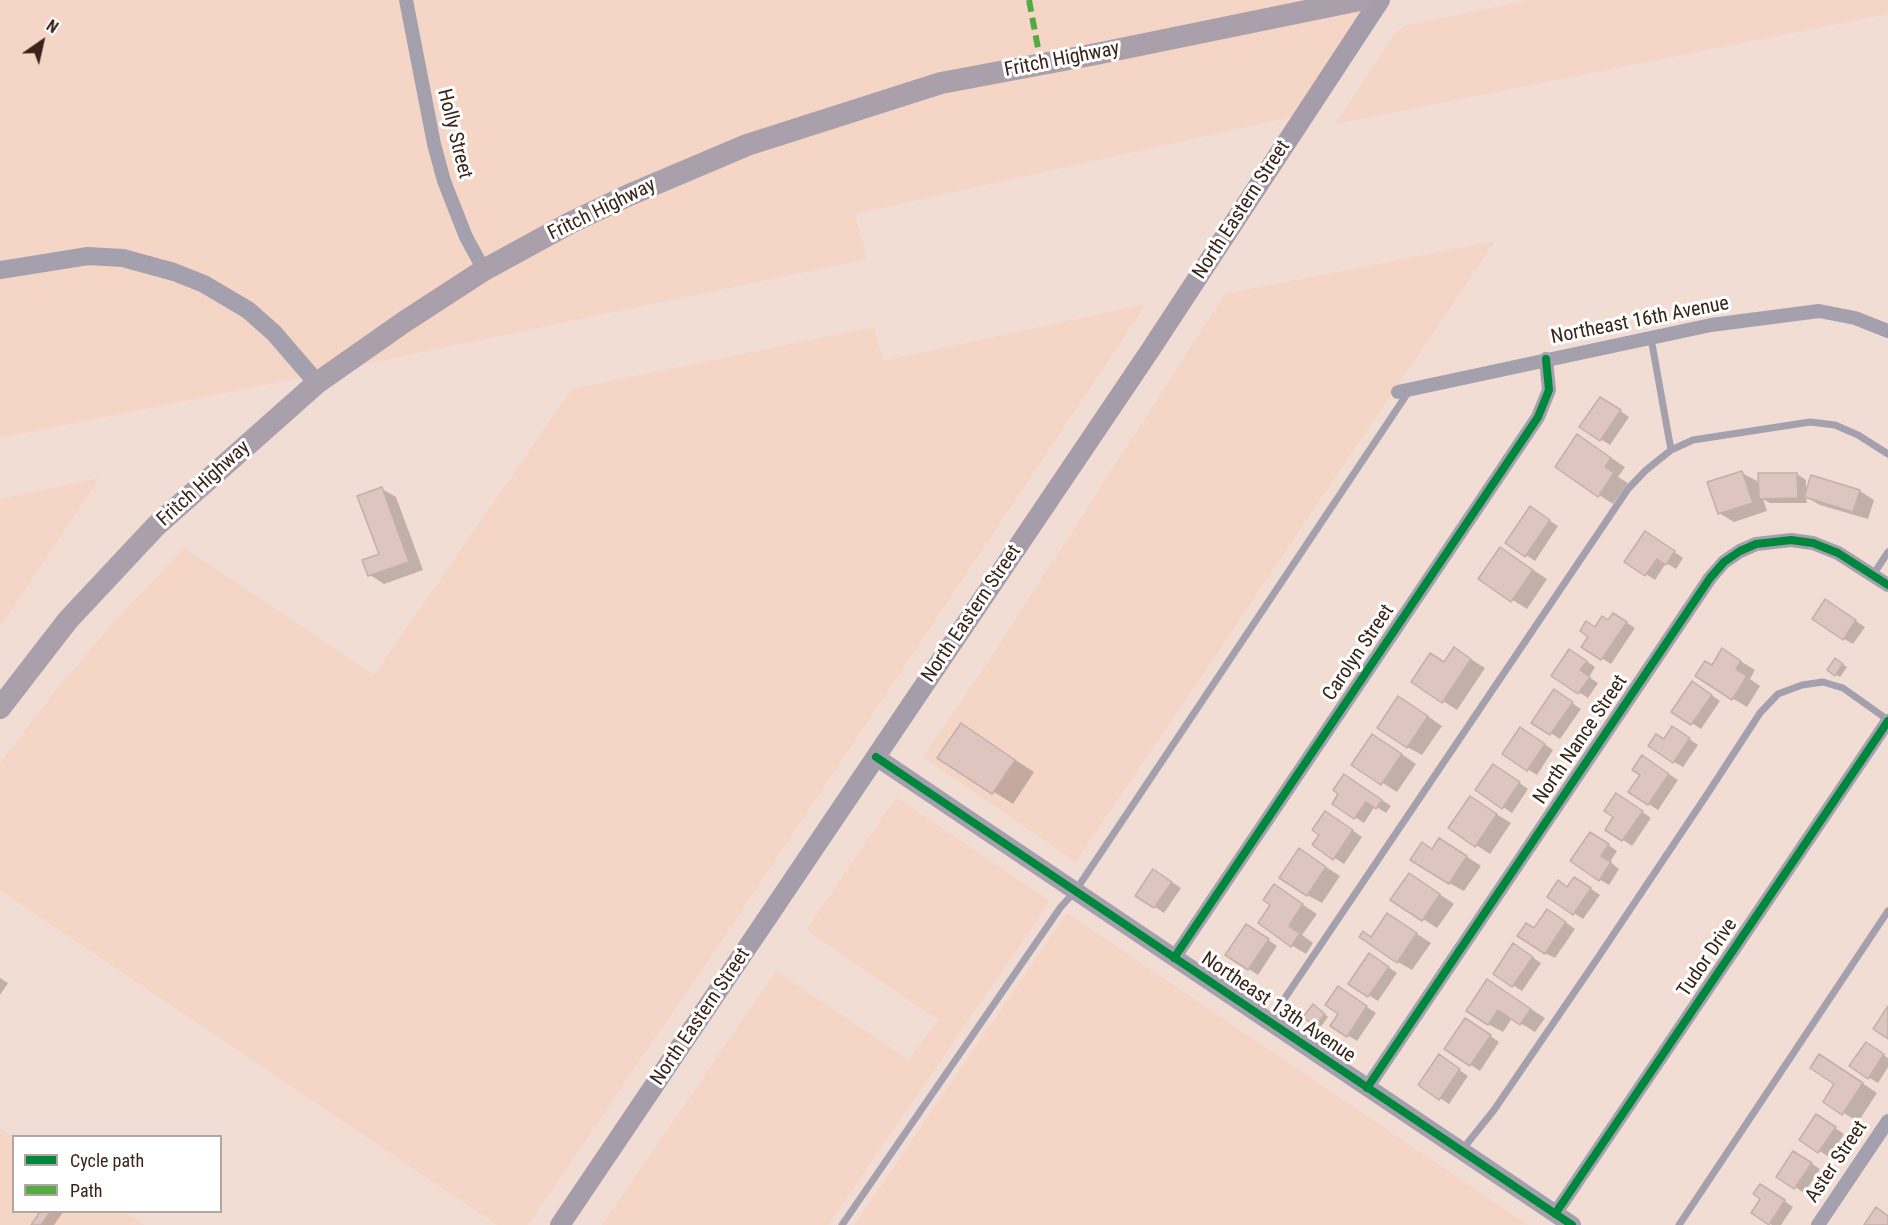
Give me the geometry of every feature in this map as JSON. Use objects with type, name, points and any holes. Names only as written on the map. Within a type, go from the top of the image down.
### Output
[{"type":"main road","name":"Fritch Highway","points":[[0,708],[68,620],[156,526],[317,383],[484,270],[579,219],[747,145],[941,83],[1360,0]]},
{"type":"main road","name":"North Eastern Street","points":[[560,1225],[1149,352],[1380,0]]},
{"type":"street","name":"Holly Street","points":[[406,0],[434,144],[444,181],[466,237],[484,270]]},
{"type":"street","points":[[0,270],[88,256],[123,258],[174,272],[204,284],[248,310],[274,333],[317,383]]},
{"type":"street","name":"Northeast 16th Avenue","points":[[1404,390],[1711,325],[1819,311],[1855,318],[1888,331]]},
{"type":"street","name":"Carolyn Street","points":[[1174,958],[1538,417],[1549,390],[1546,359]]},
{"type":"street","name":"North Nance Street","points":[[1367,1088],[1710,578],[1724,562],[1740,551],[1774,540],[1813,543],[1838,553],[1888,585]]},
{"type":"street","name":"Tudor Drive","points":[[1556,1214],[1888,721]]},
{"type":"street","name":"Northeast 13th Avenue","points":[[876,756],[1572,1225]]},
{"type":"street","name":"Aster Street","points":[[1818,1225],[1888,1121]]},
{"type":"lane","points":[[1651,338],[1671,450]]},
{"type":"lane","points":[[842,1225],[1060,908],[1076,890],[1404,390]]},
{"type":"lane","points":[[1269,1022],[1629,489],[1644,471],[1671,450],[1694,440],[1810,422],[1835,425],[1858,435],[1888,454]]},
{"type":"lane","points":[[1873,575],[1888,552]]},
{"type":"lane","points":[[1462,1151],[1494,1110],[1595,962],[1760,713],[1778,694],[1802,685],[1823,682],[1843,688],[1888,721]]},
{"type":"lane","points":[[1679,1225],[1888,911]]},
{"type":"shaded area","points":[[0,0],[1374,0],[1296,116],[855,214],[867,259],[0,438]]},
{"type":"shaded area","points":[[1530,0],[1888,0],[1888,14],[1335,124],[1394,35],[1404,26]]},
{"type":"shaded area","points":[[1495,241],[1076,862],[923,757],[993,654],[1225,294]]},
{"type":"shaded area","points":[[1146,304],[735,921],[528,1225],[497,1225],[0,890],[0,763],[56,690],[121,614],[185,548],[374,675],[572,389],[874,327],[883,361]]},
{"type":"shaded area","points":[[100,478],[0,628],[0,499]]},
{"type":"shaded area","points":[[896,797],[1050,901],[828,1225],[602,1225],[776,971],[909,1060],[938,1020],[806,930]]},
{"type":"shaded area","points":[[1067,913],[1528,1225],[854,1225]]},
{"type":"shaded area","points":[[0,1128],[12,1136],[12,1213],[127,1213],[145,1225],[0,1225]]},
{"type":"building","points":[[1600,397],[1621,410],[1600,441],[1579,427]]},
{"type":"building","points":[[1577,434],[1611,458],[1605,467],[1614,473],[1598,497],[1555,467]]},
{"type":"building","points":[[1742,471],[1753,503],[1718,514],[1707,482]]},
{"type":"building","points":[[1758,473],[1797,473],[1798,498],[1759,499]]},
{"type":"building","points":[[1811,475],[1860,490],[1853,512],[1804,497]]},
{"type":"building","points":[[382,487],[409,562],[368,576],[362,560],[379,554],[357,496]]},
{"type":"building","points":[[1530,506],[1550,520],[1525,557],[1505,543]]},
{"type":"building","points":[[1645,531],[1675,551],[1666,565],[1657,559],[1645,576],[1624,562]]},
{"type":"building","points":[[1500,547],[1533,570],[1511,602],[1478,579]]},
{"type":"building","points":[[1825,599],[1856,620],[1843,640],[1812,619]]},
{"type":"building","points":[[1613,613],[1627,622],[1601,660],[1581,647],[1588,637],[1580,631],[1586,621],[1595,627],[1602,616],[1608,620]]},
{"type":"building","points":[[1454,647],[1471,659],[1442,703],[1411,682],[1430,653],[1444,662]]},
{"type":"building","points":[[1722,648],[1741,661],[1736,669],[1747,676],[1732,700],[1695,676],[1705,661],[1712,665]]},
{"type":"building","points":[[1569,649],[1587,661],[1580,670],[1590,677],[1578,694],[1551,676]]},
{"type":"building","points":[[1835,658],[1843,664],[1835,676],[1827,670]]},
{"type":"building","points":[[1692,681],[1712,695],[1691,725],[1671,712]]},
{"type":"building","points":[[1554,689],[1573,702],[1550,735],[1531,723]]},
{"type":"building","points":[[1398,696],[1428,716],[1407,748],[1377,728]]},
{"type":"building","points":[[961,723],[1015,760],[992,794],[937,758]]},
{"type":"building","points":[[1672,726],[1690,738],[1673,763],[1648,746],[1656,734],[1664,739]]},
{"type":"building","points":[[1520,727],[1545,744],[1527,771],[1502,754]]},
{"type":"building","points":[[1372,734],[1402,754],[1381,785],[1351,765]]},
{"type":"building","points":[[1642,755],[1669,774],[1648,805],[1628,792],[1640,775],[1632,770]]},
{"type":"building","points":[[1493,764],[1520,782],[1502,809],[1475,790]]},
{"type":"building","points":[[1344,774],[1382,800],[1376,809],[1366,802],[1354,819],[1332,804],[1338,794],[1333,790]]},
{"type":"building","points":[[1616,793],[1643,811],[1622,841],[1605,830],[1613,817],[1604,811]]},
{"type":"building","points":[[1470,796],[1497,814],[1475,847],[1448,828]]},
{"type":"building","points":[[1325,811],[1353,830],[1333,860],[1312,845],[1319,835],[1312,830]]},
{"type":"building","points":[[1590,832],[1609,844],[1601,856],[1611,862],[1599,881],[1570,861]]},
{"type":"building","points":[[1439,838],[1467,856],[1449,884],[1410,860],[1422,842],[1432,849]]},
{"type":"building","points":[[1299,848],[1326,867],[1307,896],[1279,878]]},
{"type":"building","points":[[1153,869],[1172,882],[1154,908],[1135,896]]},
{"type":"building","points":[[1409,873],[1440,894],[1422,921],[1390,900]]},
{"type":"building","points":[[1574,877],[1591,888],[1573,915],[1547,897],[1558,880],[1567,887]]},
{"type":"building","points":[[1274,884],[1303,904],[1289,926],[1300,933],[1291,947],[1258,923],[1270,905],[1263,900]]},
{"type":"building","points":[[1547,909],[1566,922],[1545,954],[1517,936],[1526,923],[1534,928]]},
{"type":"building","points":[[1387,913],[1417,933],[1397,963],[1359,937],[1363,931],[1371,937]]},
{"type":"building","points":[[1246,924],[1269,939],[1248,970],[1225,955]]},
{"type":"building","points":[[1513,943],[1533,957],[1512,987],[1493,974]]},
{"type":"building","points":[[1369,953],[1389,967],[1368,997],[1348,984]]},
{"type":"building","points":[[1487,979],[1531,1009],[1520,1025],[1498,1010],[1488,1025],[1466,1011]]},
{"type":"building","points":[[1338,986],[1367,1006],[1347,1037],[1330,1026],[1338,1014],[1325,1005]]},
{"type":"building","points":[[1313,1004],[1325,1014],[1315,1026],[1303,1017]]},
{"type":"building","points":[[1888,1006],[1888,1039],[1873,1029]]},
{"type":"building","points":[[1465,1018],[1491,1035],[1470,1066],[1444,1049]]},
{"type":"building","points":[[1866,1042],[1884,1054],[1868,1079],[1849,1066]]},
{"type":"building","points":[[1439,1054],[1460,1069],[1439,1100],[1418,1085]]},
{"type":"building","points":[[1819,1054],[1863,1083],[1842,1115],[1823,1102],[1834,1084],[1810,1068]]},
{"type":"building","points":[[1816,1114],[1836,1127],[1818,1153],[1799,1140]]},
{"type":"building","points":[[1793,1151],[1812,1163],[1794,1189],[1776,1177]]},
{"type":"building","points":[[1760,1184],[1785,1200],[1769,1225],[1751,1213],[1760,1199],[1753,1194]]},
{"type":"building","points":[[1876,1207],[1888,1216],[1888,1225],[1864,1225]]},
{"type":"building","points":[[39,1213],[49,1213],[41,1225],[31,1225]]},
{"type":"marked path","points":[[1029,0],[1041,64]]},
{"type":"cycle path","points":[[1174,958],[1538,417],[1549,390],[1546,359]]},
{"type":"cycle path","points":[[1367,1088],[1710,578],[1724,562],[1756,544],[1791,540],[1813,543],[1838,553],[1888,585]]},
{"type":"cycle path","points":[[1555,1214],[1888,721]]},
{"type":"cycle path","points":[[876,757],[1572,1225]]}]
